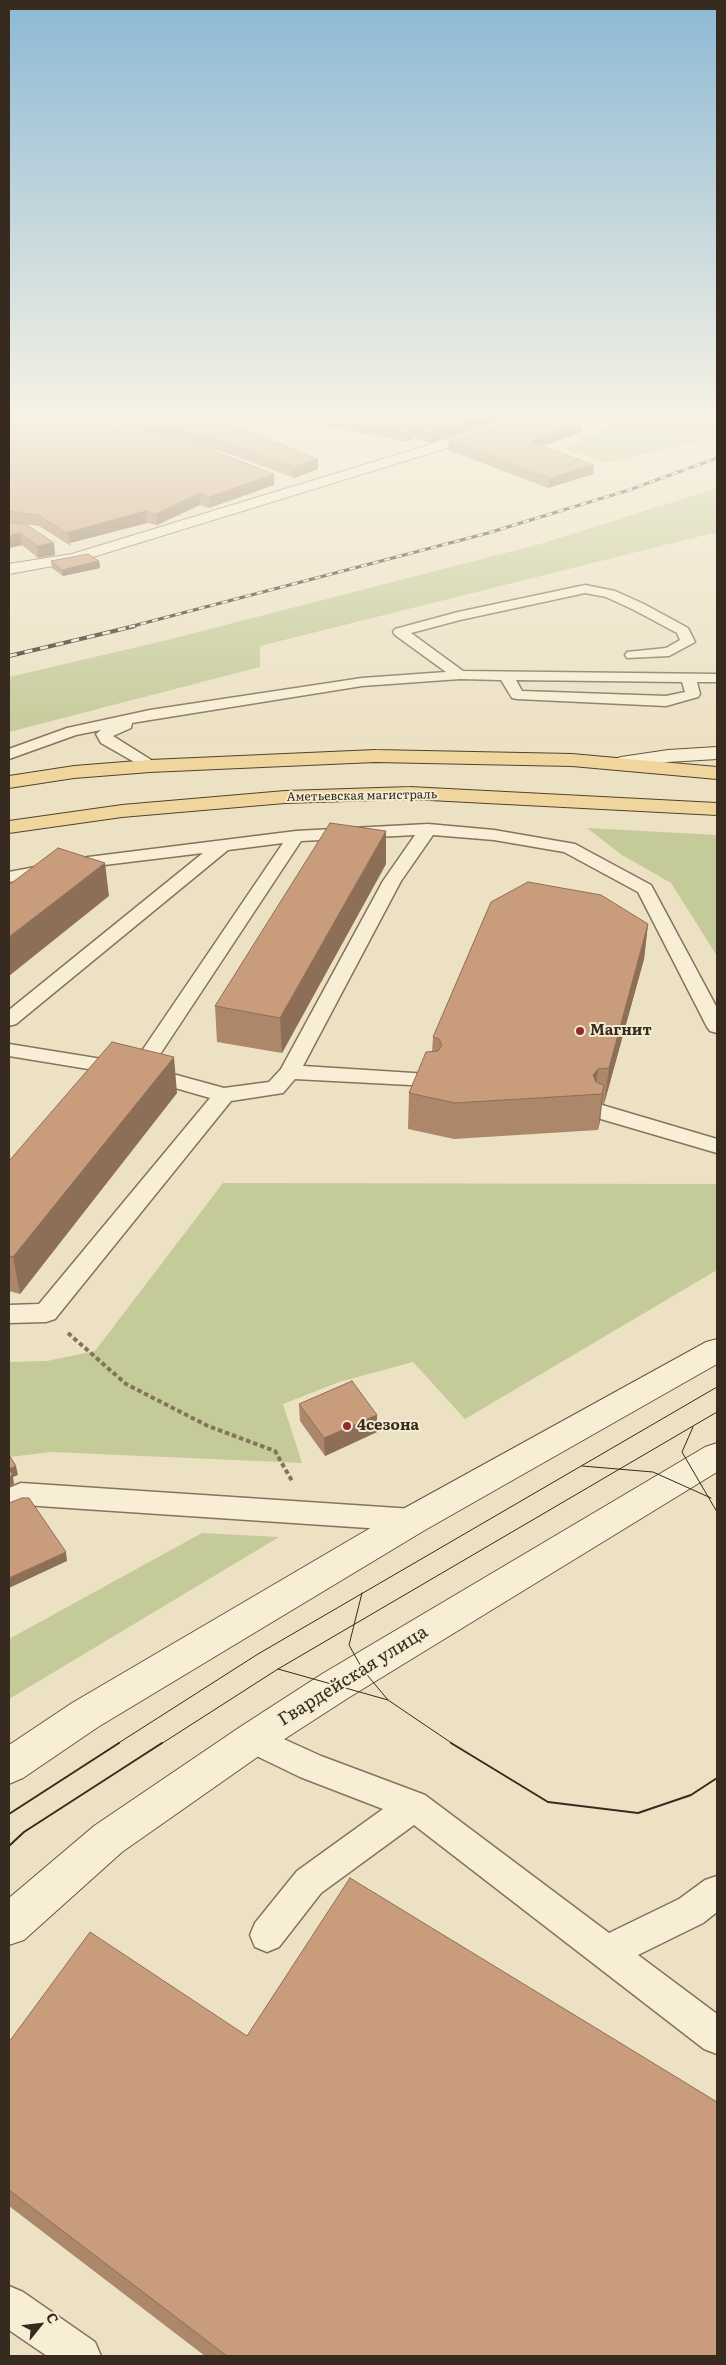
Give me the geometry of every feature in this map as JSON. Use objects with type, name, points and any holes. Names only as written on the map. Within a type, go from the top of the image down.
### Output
[{"type":"main road","points":[[9,569],[74,558],[184,524]]},
{"type":"main road","points":[[58,547],[74,558]]},
{"type":"main road","points":[[621,763],[668,756],[717,753]]},
{"type":"main road","points":[[9,782],[74,772],[150,766],[375,756],[621,763],[717,773]]},
{"type":"main road","name":"Аметьевская магистраль","points":[[9,827],[132,810],[285,797],[371,794],[410,794],[717,808]]},
{"type":"main road","points":[[9,1766],[85,1715],[413,1520],[717,1350]]},
{"type":"main road","name":"Гвардейская улица","points":[[9,1925],[108,1839],[252,1739],[335,1686],[717,1456]]},
{"type":"lane","points":[[460,676],[400,632],[458,616],[585,589],[610,594],[640,607],[683,631],[688,642],[669,652],[632,655]]},
{"type":"lane","points":[[9,754],[72,731],[150,715],[362,682],[460,676],[717,678]]},
{"type":"lane","points":[[506,676],[517,695],[666,701],[693,694],[688,677]]},
{"type":"lane","points":[[150,715],[104,734],[113,746],[150,766]]},
{"type":"lane","points":[[9,1050],[139,1070],[224,1094],[276,1088],[290,1072],[392,881],[428,829]]},
{"type":"lane","points":[[9,877],[88,862],[296,836],[428,829],[494,835],[569,848],[645,889],[717,1027]]},
{"type":"lane","points":[[139,1070],[296,836]]},
{"type":"lane","points":[[9,1020],[223,845]]},
{"type":"lane","points":[[290,1072],[429,1080]]},
{"type":"lane","points":[[9,1314],[46,1313],[224,1094]]},
{"type":"lane","points":[[602,1112],[717,1146]]},
{"type":"lane","points":[[9,1500],[20,1494],[413,1520]]},
{"type":"lane","points":[[252,1739],[311,1767],[414,1806],[717,2036]]},
{"type":"lane","points":[[267,1935],[308,1882],[414,1806]]},
{"type":"lane","points":[[607,1952],[691,1912],[717,1892]]},
{"type":"lane","points":[[9,2306],[81,2356]]},
{"type":"path","points":[[46,1313],[126,1384],[208,1426],[276,1450],[309,1513]]},
{"type":"green space","points":[[602,524],[717,524],[717,535],[713,533],[260,646],[260,667],[9,732],[9,677],[167,640],[540,544]]},
{"type":"green space","points":[[587,828],[717,835],[717,956],[671,883],[622,855]]},
{"type":"green space","points":[[223,1183],[717,1184],[717,1270],[465,1419],[413,1362],[339,1382],[283,1404],[302,1463],[52,1452],[9,1457],[9,1362],[47,1361],[95,1351]]},
{"type":"green space","points":[[202,1533],[279,1537],[9,1699],[9,1639]]},
{"type":"building","points":[[9,524],[23,524],[54,543],[37,546],[20,533],[9,536]]},
{"type":"building","points":[[53,524],[97,524],[66,533],[69,535]]},
{"type":"building","points":[[88,554],[99,561],[62,570],[51,561]]},
{"type":"building","points":[[330,823],[386,831],[280,1018],[215,1006]]},
{"type":"building","points":[[58,848],[105,863],[9,937],[9,885]]},
{"type":"building","points":[[528,882],[601,895],[648,924],[609,1068],[598,1069],[593,1075],[596,1082],[604,1085],[602,1094],[455,1103],[409,1093],[426,1052],[438,1051],[442,1045],[439,1039],[433,1037],[491,902]]},
{"type":"building","points":[[112,1042],[174,1057],[13,1257],[9,1256],[9,1161]]},
{"type":"building","points":[[352,1381],[377,1415],[324,1438],[299,1404]]},
{"type":"building","points":[[9,1455],[16,1466],[9,1469]]},
{"type":"building","points":[[9,1469],[13,1475],[9,1477]]},
{"type":"building","points":[[22,1498],[29,1498],[66,1552],[9,1578],[9,1503]]},
{"type":"building","points":[[350,1878],[717,2102],[717,2356],[227,2356],[9,2190],[9,2042],[90,1932],[247,2036]]},
{"type":"tram line","points":[[362,1594],[717,1387]]},
{"type":"tram line","points":[[619,1469],[717,1412]]},
{"type":"tram line","points":[[693,1427],[682,1452],[708,1497]]},
{"type":"tram line","points":[[582,1466],[619,1469]]},
{"type":"tram line","points":[[354,1624],[619,1469]]},
{"type":"tram line","points":[[619,1469],[653,1472],[708,1497]]},
{"type":"tram line","points":[[708,1497],[717,1512]]},
{"type":"tram line","points":[[117,1744],[258,1654],[362,1594]]},
{"type":"tram line","points":[[354,1624],[362,1594]]},
{"type":"tram line","points":[[278,1669],[354,1624]]},
{"type":"tram line","points":[[354,1624],[349,1645],[363,1670],[388,1700]]},
{"type":"tram line","points":[[161,1744],[278,1669]]},
{"type":"tram line","points":[[278,1669],[388,1700]]},
{"type":"tram line","points":[[388,1700],[453,1744]]},
{"type":"tram line","points":[[9,1814],[119,1743]]},
{"type":"tram line","points":[[9,1846],[24,1832],[162,1743]]},
{"type":"tram line","points":[[451,1743],[548,1802],[638,1813],[691,1795],[717,1778]]},
{"type":"railway","points":[[129,627],[516,524]]},
{"type":"railway","points":[[9,656],[135,626]]},
{"type":"place","name":"Магнит","points":[[580,1031]]},
{"type":"place","name":"4сезона","points":[[347,1426]]}]
